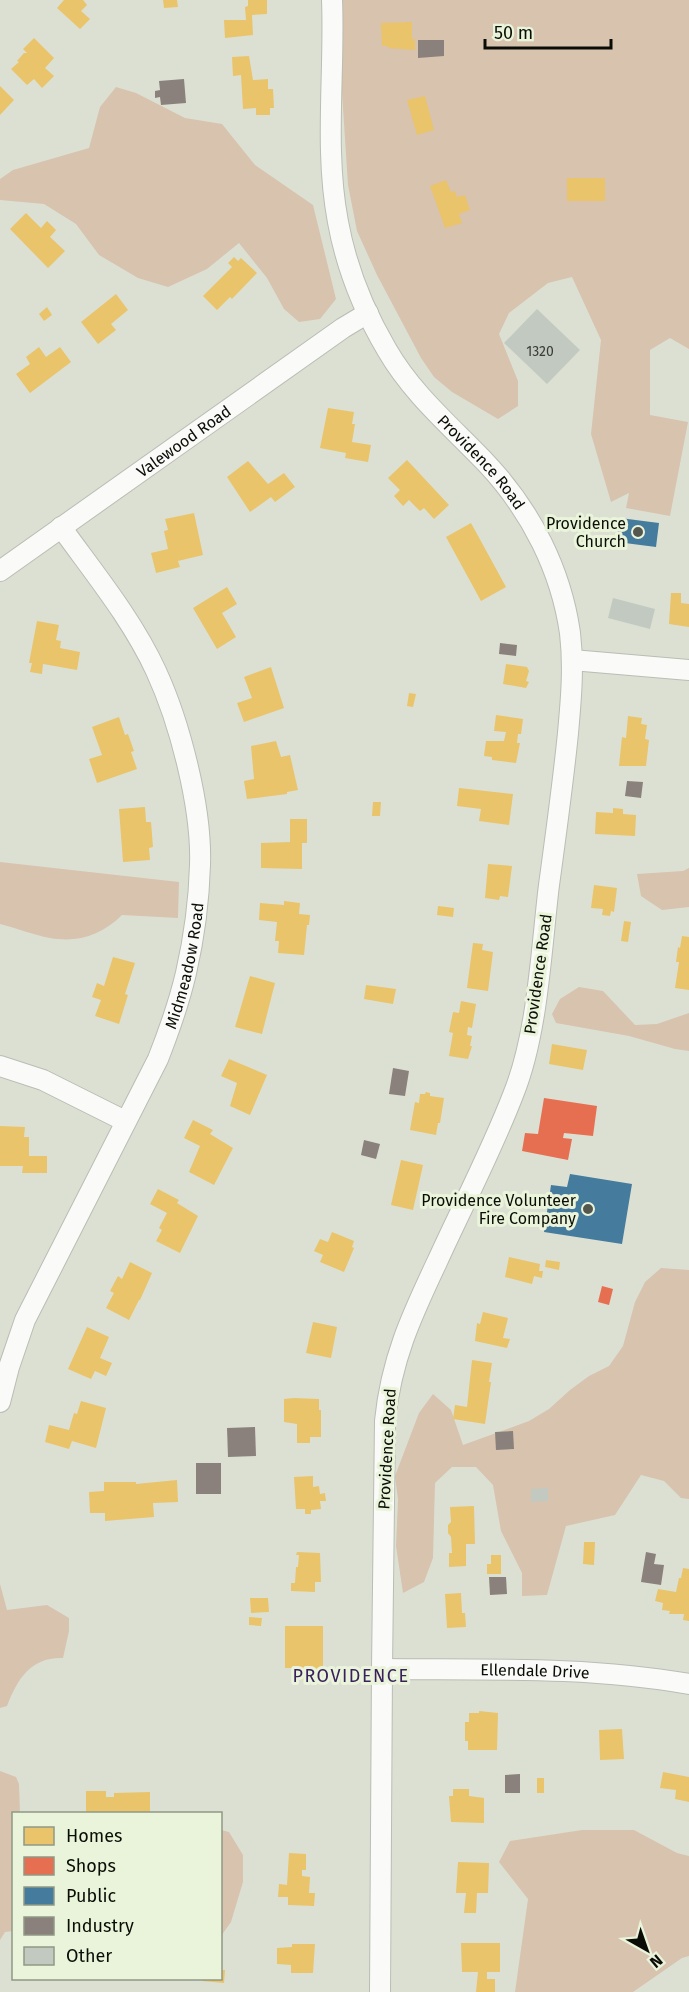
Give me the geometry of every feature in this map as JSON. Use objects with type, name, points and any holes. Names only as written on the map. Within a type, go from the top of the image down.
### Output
[{"type":"street","name":"Providence Road","points":[[332,0],[332,136],[335,202],[347,256],[368,313],[402,373],[431,408],[502,481],[539,537],[559,584],[566,612],[572,660],[566,752],[535,1002],[520,1078],[411,1317],[392,1371],[386,1421],[380,1992]]},
{"type":"street","name":"Valewood Road","points":[[0,571],[343,328],[368,313]]},
{"type":"street","name":"Midmeadow Road","points":[[0,1402],[25,1320],[158,1059],[186,972],[196,916],[200,863],[196,812],[186,759],[173,715],[156,671],[136,635],[61,527]]},
{"type":"street","points":[[572,660],[689,670]]},
{"type":"street","points":[[0,1066],[43,1080],[125,1121]]},
{"type":"street","name":"Ellendale Drive","points":[[382,1669],[553,1670],[618,1674],[689,1684]]},
{"type":"shaded area","points":[[336,0],[689,0],[689,349],[670,338],[650,350],[650,415],[688,422],[670,516],[626,508],[629,493],[611,502],[591,434],[601,340],[572,277],[548,283],[509,313],[499,334],[518,381],[518,406],[498,419],[452,392],[434,377],[421,358],[377,275],[357,231],[348,185]]},
{"type":"shaded area","points":[[116,87],[136,93],[185,118],[222,124],[255,165],[313,205],[336,299],[320,319],[299,322],[284,309],[267,278],[239,243],[207,269],[168,287],[138,278],[99,255],[76,224],[44,204],[0,200],[0,179],[13,170],[89,148],[100,107]]},
{"type":"shaded area","points":[[0,862],[179,882],[178,918],[122,915],[98,932],[70,939],[44,937],[0,924]]},
{"type":"shaded area","points":[[689,868],[689,907],[662,910],[641,896],[637,874],[683,871]]},
{"type":"shaded area","points":[[579,987],[603,991],[635,1025],[657,1024],[689,1013],[689,1051],[629,1036],[556,1023],[552,1014],[560,999]]},
{"type":"shaded area","points":[[661,1268],[689,1270],[689,1499],[681,1498],[664,1481],[641,1475],[615,1515],[566,1526],[547,1595],[522,1596],[522,1573],[501,1531],[493,1485],[476,1467],[452,1467],[435,1483],[433,1558],[424,1582],[403,1593],[396,1546],[398,1500],[395,1476],[419,1413],[433,1394],[451,1410],[463,1445],[529,1421],[549,1409],[589,1376],[609,1366],[623,1346],[635,1302],[645,1282]]},
{"type":"shaded area","points":[[0,1584],[7,1610],[47,1605],[69,1618],[69,1631],[63,1658],[42,1661],[34,1665],[21,1678],[7,1706],[0,1708]]},
{"type":"shaded area","points":[[0,1771],[16,1777],[19,1784],[20,1812],[12,1812],[12,1931],[5,1932],[0,1940]]},
{"type":"shaded area","points":[[222,1830],[229,1832],[243,1855],[243,1882],[231,1922],[222,1935]]},
{"type":"shaded area","points":[[582,1830],[634,1830],[677,1853],[689,1856],[689,1956],[682,1958],[633,1992],[515,1992],[528,1899],[499,1862],[510,1841]]},
{"type":"building: Homes","points":[[64,0],[83,0],[87,5],[81,11],[90,19],[80,29],[57,8]]},
{"type":"building: Homes","points":[[163,0],[177,0],[178,7],[164,8]]},
{"type":"building: Homes","points":[[248,0],[267,0],[267,14],[252,15],[253,35],[225,38],[224,20],[246,20],[245,7],[248,6]]},
{"type":"building: Homes","points":[[412,22],[412,39],[415,39],[415,50],[382,46],[381,23]]},
{"type":"building: Homes","points":[[34,38],[54,58],[45,68],[54,76],[42,88],[34,79],[27,85],[11,69],[24,53],[27,53],[23,49]]},
{"type":"building: Homes","points":[[249,56],[253,80],[268,79],[268,89],[273,89],[274,108],[270,108],[270,115],[256,115],[256,108],[243,109],[241,75],[233,76],[232,57]]},
{"type":"building: Homes","points":[[0,86],[14,100],[0,115]]},
{"type":"building: Homes","points":[[425,96],[434,130],[417,135],[407,100]]},
{"type":"building: Homes","points":[[567,178],[605,178],[605,201],[567,201]]},
{"type":"building: Homes","points":[[446,180],[451,192],[455,191],[457,197],[465,195],[470,210],[459,214],[462,223],[445,228],[430,186]]},
{"type":"building: Homes","points":[[26,213],[41,228],[47,221],[56,230],[50,237],[65,251],[48,268],[10,229]]},
{"type":"building: Homes","points":[[234,257],[238,261],[241,258],[257,273],[232,299],[230,297],[217,310],[203,296],[232,267],[228,263]]},
{"type":"building: Homes","points":[[116,294],[128,310],[111,324],[116,330],[98,344],[81,322]]},
{"type":"building: Homes","points":[[47,307],[52,315],[44,321],[39,314]]},
{"type":"building: Homes","points":[[39,347],[46,357],[60,347],[71,362],[30,393],[16,374],[30,364],[26,357]]},
{"type":"building: Homes","points":[[328,408],[354,412],[352,442],[371,445],[368,462],[345,458],[346,453],[320,448]]},
{"type":"building: Homes","points":[[407,460],[449,505],[434,519],[424,508],[420,511],[409,500],[403,506],[394,496],[400,490],[388,478]]},
{"type":"building: Homes","points":[[248,461],[268,484],[284,473],[295,487],[275,502],[271,497],[250,512],[227,477]]},
{"type":"building: Homes","points":[[194,513],[203,555],[178,561],[180,567],[156,573],[151,553],[168,549],[164,531],[168,530],[165,519]]},
{"type":"building: Homes","points":[[471,523],[506,587],[481,601],[446,537]]},
{"type":"building: Homes","points":[[227,587],[237,604],[222,613],[236,637],[217,649],[193,608]]},
{"type":"building: Homes","points":[[671,593],[681,593],[681,603],[689,604],[689,627],[669,624]]},
{"type":"building: Homes","points":[[37,621],[59,625],[56,640],[61,641],[60,648],[80,652],[77,670],[43,664],[42,674],[30,672],[32,663],[29,663]]},
{"type":"building: Homes","points":[[506,664],[527,667],[529,671],[526,681],[529,682],[526,688],[503,684]]},
{"type":"building: Homes","points":[[271,667],[284,708],[244,722],[237,703],[252,698],[244,677]]},
{"type":"building: Homes","points":[[409,693],[416,694],[413,707],[407,706]]},
{"type":"building: Homes","points":[[496,715],[523,719],[521,734],[518,734],[517,743],[520,743],[516,763],[492,760],[492,757],[484,756],[486,741],[504,741],[506,732],[494,731]]},
{"type":"building: Homes","points":[[628,716],[642,718],[641,724],[647,725],[645,739],[649,740],[646,766],[619,766],[622,737],[626,738]]},
{"type":"building: Homes","points":[[119,717],[134,751],[131,752],[137,769],[97,783],[89,759],[102,755],[92,727]]},
{"type":"building: Homes","points":[[276,741],[281,757],[290,755],[298,790],[287,792],[287,794],[247,799],[244,781],[254,779],[251,746]]},
{"type":"building: Homes","points":[[459,788],[513,794],[509,825],[479,821],[481,809],[457,806]]},
{"type":"building: Homes","points":[[373,802],[381,802],[380,816],[372,816]]},
{"type":"building: Homes","points":[[145,807],[146,822],[151,822],[153,847],[149,848],[150,860],[123,862],[119,809]]},
{"type":"building: Homes","points":[[613,808],[623,809],[623,814],[636,815],[635,836],[595,834],[596,812],[613,813]]},
{"type":"building: Homes","points":[[290,819],[307,819],[307,843],[302,843],[302,869],[261,868],[261,843],[290,842]]},
{"type":"building: Homes","points":[[488,864],[512,866],[508,897],[500,896],[499,900],[485,898]]},
{"type":"building: Homes","points":[[594,885],[617,888],[614,912],[611,911],[610,916],[602,915],[603,909],[591,908]]},
{"type":"building: Homes","points":[[284,901],[300,903],[299,914],[310,915],[304,955],[278,953],[279,941],[275,941],[277,922],[259,920],[260,903],[284,905]]},
{"type":"building: Homes","points":[[438,906],[454,908],[453,917],[437,915]]},
{"type":"building: Homes","points":[[624,921],[631,922],[628,942],[621,941]]},
{"type":"building: Homes","points":[[682,936],[689,937],[689,990],[675,988],[679,962],[676,962],[678,947],[680,948]]},
{"type":"building: Homes","points":[[473,943],[483,944],[482,950],[493,952],[488,991],[467,988]]},
{"type":"building: Homes","points":[[113,957],[135,963],[125,994],[128,995],[119,1024],[95,1016],[101,1000],[92,997],[97,983],[104,986]]},
{"type":"building: Homes","points":[[250,976],[275,983],[262,1034],[235,1027]]},
{"type":"building: Homes","points":[[366,985],[396,989],[393,1004],[364,999]]},
{"type":"building: Homes","points":[[461,1001],[476,1004],[472,1028],[468,1027],[467,1035],[472,1036],[470,1046],[472,1046],[468,1059],[449,1056],[453,1033],[449,1032],[453,1012],[459,1013]]},
{"type":"building: Homes","points":[[552,1044],[587,1050],[583,1070],[549,1064]]},
{"type":"building: Homes","points":[[229,1059],[267,1075],[250,1115],[230,1106],[237,1083],[221,1076]]},
{"type":"building: Homes","points":[[430,1093],[430,1096],[444,1098],[436,1135],[410,1130],[415,1102],[419,1103],[420,1094]]},
{"type":"building: Homes","points":[[193,1120],[213,1130],[210,1134],[233,1148],[214,1185],[189,1172],[200,1146],[184,1138]]},
{"type":"building: Homes","points":[[0,1126],[25,1127],[24,1137],[29,1137],[29,1156],[47,1156],[47,1173],[22,1173],[23,1166],[0,1166]]},
{"type":"building: Homes","points":[[401,1160],[423,1165],[413,1210],[391,1205]]},
{"type":"building: Homes","points":[[158,1189],[179,1200],[177,1203],[198,1216],[180,1253],[156,1241],[162,1230],[159,1228],[167,1213],[150,1204]]},
{"type":"building: Homes","points":[[332,1232],[354,1241],[352,1247],[354,1248],[344,1272],[320,1262],[323,1255],[314,1251],[320,1239],[328,1242]]},
{"type":"building: Homes","points":[[509,1257],[540,1264],[539,1271],[543,1271],[542,1278],[534,1276],[532,1284],[505,1277]]},
{"type":"building: Homes","points":[[546,1260],[560,1262],[559,1270],[545,1267]]},
{"type":"building: Homes","points":[[130,1262],[152,1273],[129,1320],[106,1308],[114,1293],[110,1291],[118,1276],[122,1279]]},
{"type":"building: Homes","points":[[483,1312],[508,1318],[503,1338],[510,1339],[507,1348],[475,1341],[477,1323],[480,1324]]},
{"type":"building: Homes","points":[[313,1322],[337,1327],[331,1358],[306,1353]]},
{"type":"building: Homes","points":[[87,1327],[109,1337],[100,1358],[112,1363],[106,1376],[95,1371],[91,1379],[68,1369]]},
{"type":"building: Homes","points":[[472,1360],[492,1363],[485,1424],[453,1419],[455,1405],[467,1407]]},
{"type":"building: Homes","points":[[284,1399],[319,1399],[321,1437],[310,1437],[310,1443],[297,1443],[297,1424],[284,1422]]},
{"type":"building: Homes","points":[[81,1401],[106,1408],[96,1448],[72,1441],[69,1449],[45,1442],[49,1425],[69,1430],[74,1413],[77,1414]]},
{"type":"building: Homes","points":[[313,1476],[313,1487],[319,1486],[320,1494],[325,1493],[326,1501],[320,1501],[321,1509],[311,1510],[311,1514],[305,1514],[305,1509],[296,1509],[294,1477]]},
{"type":"building: Homes","points":[[177,1480],[178,1502],[153,1503],[154,1517],[105,1521],[105,1513],[90,1513],[89,1492],[104,1491],[104,1482],[136,1482],[136,1484]]},
{"type":"building: Homes","points":[[474,1506],[475,1544],[466,1544],[466,1566],[449,1567],[449,1553],[452,1553],[451,1537],[448,1533],[448,1525],[451,1522],[450,1507]]},
{"type":"building: Homes","points":[[584,1542],[595,1542],[594,1565],[583,1564]]},
{"type":"building: Homes","points":[[297,1552],[320,1553],[321,1582],[315,1582],[315,1592],[291,1591],[291,1583],[295,1583],[296,1567],[298,1567]]},
{"type":"building: Homes","points":[[491,1555],[501,1555],[501,1574],[487,1574],[487,1564],[491,1564]]},
{"type":"building: Homes","points":[[683,1568],[689,1569],[689,1621],[683,1620],[684,1614],[669,1614],[670,1611],[662,1610],[663,1603],[655,1601],[658,1589],[676,1592]]},
{"type":"building: Homes","points":[[461,1593],[462,1613],[465,1613],[466,1627],[447,1628],[445,1594]]},
{"type":"building: Homes","points":[[250,1598],[268,1598],[269,1612],[251,1613]]},
{"type":"building: Homes","points":[[249,1617],[262,1618],[261,1626],[249,1625]]},
{"type":"building: Homes","points":[[285,1626],[323,1626],[321,1682],[303,1682],[303,1668],[285,1668]]},
{"type":"building: Homes","points":[[479,1711],[498,1713],[497,1750],[468,1750],[468,1741],[465,1741],[465,1722],[469,1722],[469,1713],[479,1713]]},
{"type":"building: Homes","points":[[622,1729],[624,1759],[600,1760],[599,1730]]},
{"type":"building: Homes","points":[[663,1772],[689,1777],[689,1802],[675,1799],[676,1790],[660,1788]]},
{"type":"building: Homes","points":[[537,1778],[544,1778],[544,1793],[537,1793]]},
{"type":"building: Homes","points":[[453,1789],[469,1789],[469,1796],[484,1798],[484,1823],[451,1822],[449,1796],[453,1796]]},
{"type":"building: Homes","points":[[86,1791],[106,1791],[106,1797],[114,1797],[114,1793],[150,1792],[150,1812],[86,1812]]},
{"type":"building: Homes","points":[[289,1853],[306,1854],[306,1870],[302,1870],[302,1876],[310,1877],[309,1893],[315,1893],[314,1906],[288,1905],[288,1897],[278,1897],[279,1884],[287,1885]]},
{"type":"building: Homes","points":[[458,1862],[489,1863],[488,1893],[477,1893],[476,1913],[464,1913],[466,1893],[456,1893]]},
{"type":"building: Homes","points":[[461,1943],[500,1943],[500,1972],[487,1972],[487,1979],[495,1979],[495,1992],[476,1992],[478,1972],[462,1972]]},
{"type":"building: Homes","points":[[292,1944],[315,1944],[313,1973],[291,1973],[291,1965],[277,1964],[277,1948],[292,1947]]},
{"type":"building: Homes","points":[[222,1970],[225,1970],[224,1983],[202,1981],[222,1980]]},
{"type":"building: Shops","points":[[544,1098],[597,1106],[593,1136],[564,1133],[563,1138],[572,1139],[568,1160],[522,1151],[525,1133],[538,1134]]},
{"type":"building: Shops","points":[[602,1286],[613,1289],[609,1305],[598,1302]]},
{"type":"building: Public","name":"Providence Church","points":[[620,518],[659,523],[656,547],[617,542]]},
{"type":"building: Public","name":"Providence Volunteer Fire Company","points":[[570,1174],[632,1184],[622,1244],[544,1232],[551,1185],[567,1187]]},
{"type":"building: Industry","points":[[418,40],[444,40],[444,56],[418,58]]},
{"type":"building: Industry","points":[[184,79],[186,103],[161,105],[160,97],[155,98],[155,91],[160,90],[159,81]]},
{"type":"building: Industry","points":[[500,643],[517,645],[516,656],[499,654]]},
{"type":"building: Industry","points":[[627,781],[643,782],[641,798],[625,796]]},
{"type":"building: Industry","points":[[393,1068],[409,1071],[405,1096],[389,1094]]},
{"type":"building: Industry","points":[[364,1140],[380,1144],[376,1159],[361,1155]]},
{"type":"building: Industry","points":[[255,1427],[256,1456],[228,1457],[227,1428]]},
{"type":"building: Industry","points":[[513,1431],[514,1449],[496,1450],[495,1432]]},
{"type":"building: Industry","points":[[196,1463],[221,1463],[221,1494],[196,1494]]},
{"type":"building: Industry","points":[[646,1552],[656,1554],[654,1564],[664,1565],[661,1585],[641,1582]]},
{"type":"building: Industry","points":[[489,1577],[506,1577],[507,1594],[490,1595]]},
{"type":"building: Industry","points":[[520,1774],[520,1793],[505,1793],[505,1775]]},
{"type":"building: Other","points":[[537,309],[580,350],[547,384],[504,343]]},
{"type":"building: Other","points":[[613,598],[655,609],[650,629],[608,618]]},
{"type":"building: Other","points":[[548,1488],[548,1501],[531,1502],[531,1489]]},
{"type":"place","name":"Providence Church","points":[[638,532]]},
{"type":"place","name":"Providence Volunteer Fire Company","points":[[588,1209]]},
{"type":"district","name":"PROVIDENCE","points":[[351,1676]]}]
